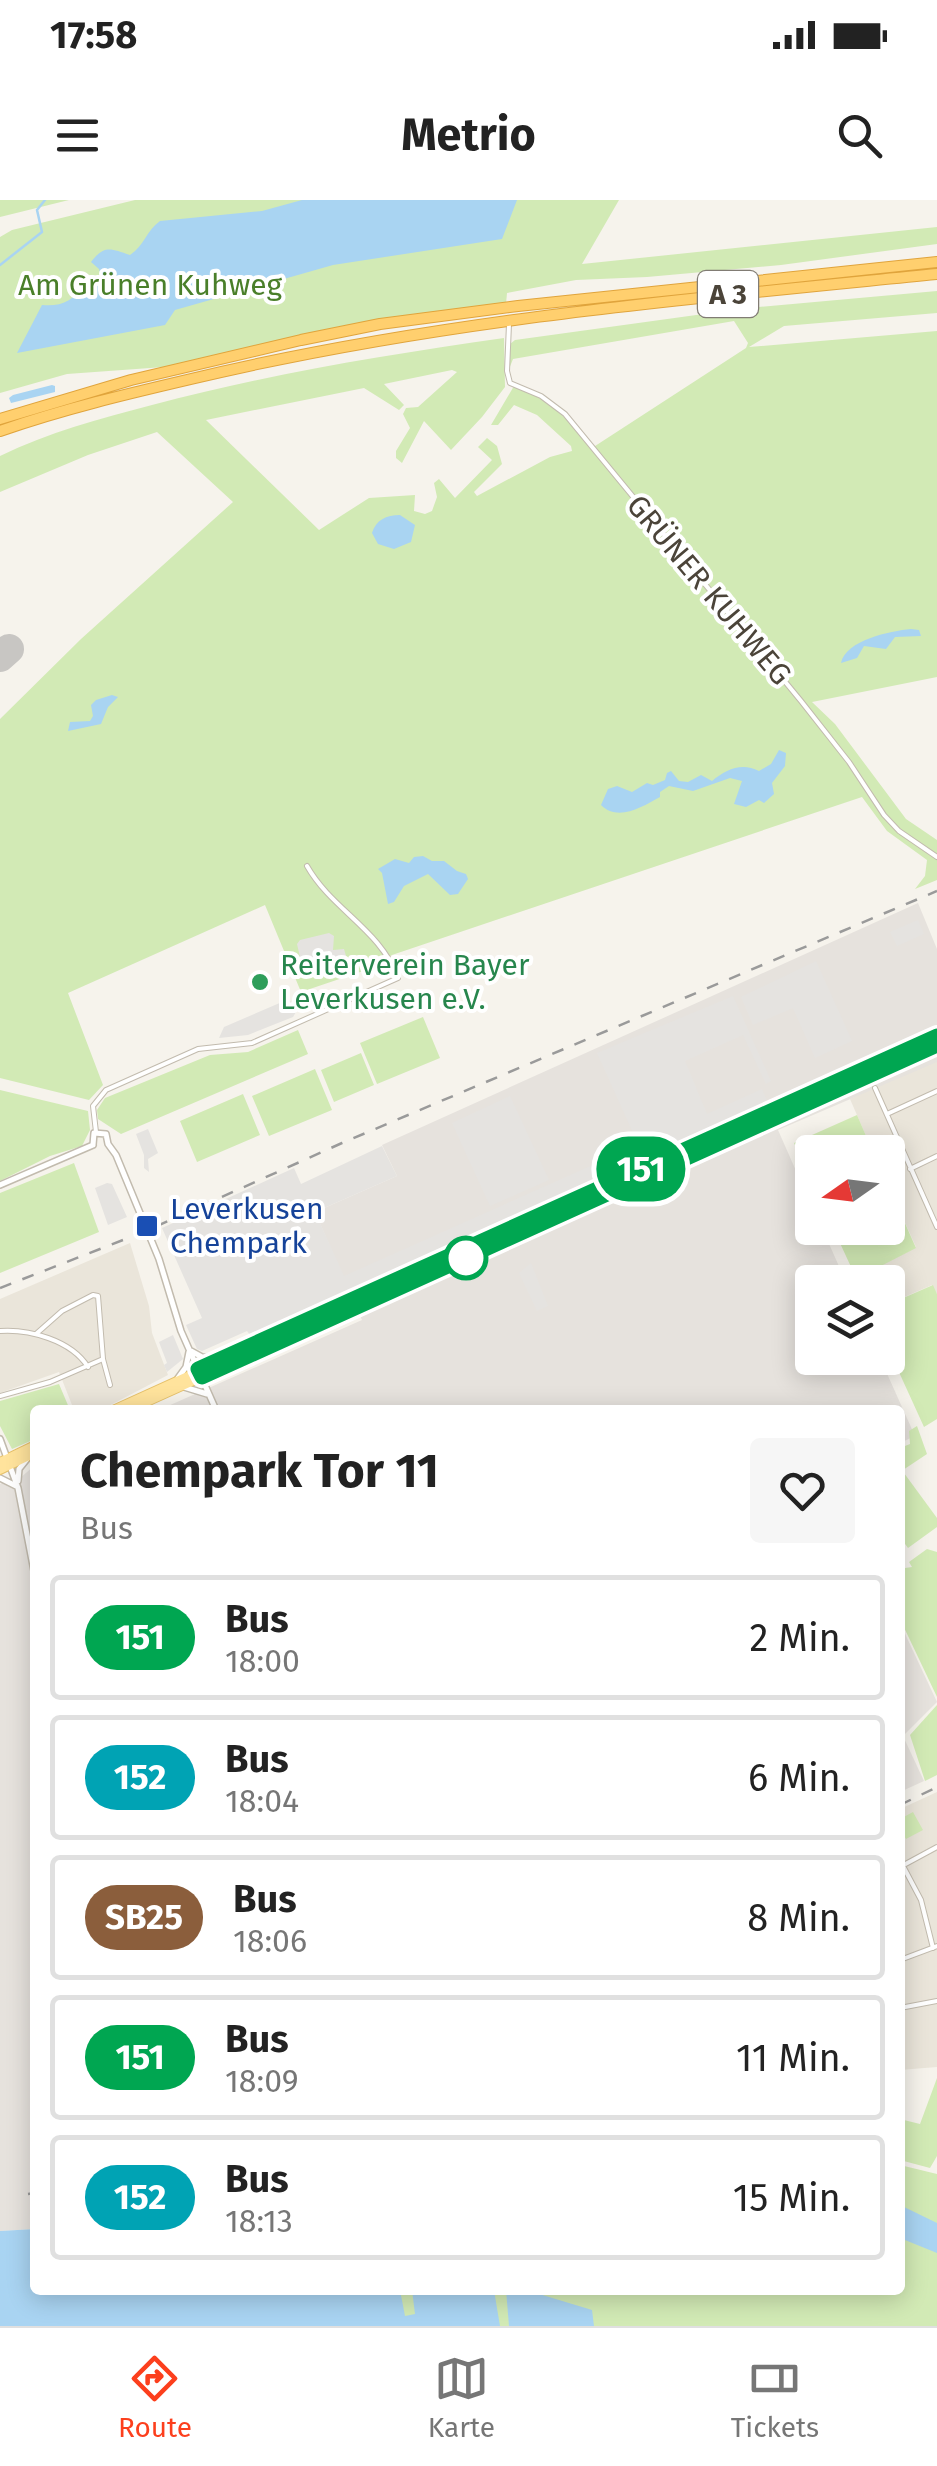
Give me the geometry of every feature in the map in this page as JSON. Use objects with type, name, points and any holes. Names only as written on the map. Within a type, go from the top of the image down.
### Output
[{"type":"highway","name":"A 3","points":[[0,431],[98,401],[300,352],[508,315],[937,262]]},
{"type":"highway","name":"A 3","points":[[0,419],[116,384],[380,324],[937,274]]},
{"type":"main road","points":[[138,1405],[200,1373],[937,1036]]},
{"type":"main road","points":[[644,1172],[937,1045]]},
{"type":"main road","points":[[200,1373],[218,1360],[436,1267]]},
{"type":"main road","points":[[124,1405],[179,1383]]},
{"type":"main road","points":[[0,1470],[6,1462],[30,1453]]},
{"type":"street","name":"GRÜNER KUHWEG","points":[[508,315],[510,383],[533,391],[565,414],[801,701],[884,814],[937,857]]},
{"type":"street","points":[[96,1132],[93,1106],[106,1090],[202,1048],[252,1043],[398,978],[378,940],[336,904],[307,866]]},
{"type":"street","points":[[875,1088],[937,1227]]},
{"type":"street","points":[[887,1114],[937,1091]]},
{"type":"street","points":[[96,1132],[106,1134],[116,1155],[159,1259],[175,1316],[214,1405]]},
{"type":"street","points":[[93,1146],[91,1139],[96,1132]]},
{"type":"street","points":[[0,1186],[93,1146],[102,1148],[108,1144]]},
{"type":"street","points":[[910,1168],[937,1156]]},
{"type":"street","points":[[36,1334],[62,1311],[98,1296],[103,1359],[110,1385]]},
{"type":"street","points":[[0,1331],[36,1334],[77,1355],[88,1367]]},
{"type":"street","points":[[189,1349],[218,1360]]},
{"type":"street","points":[[189,1349],[179,1383],[210,1395]]},
{"type":"street","points":[[0,1396],[103,1359]]},
{"type":"street","points":[[0,1439],[18,1488],[30,1550]]},
{"type":"street","points":[[18,1488],[19,1469],[30,1456]]},
{"type":"street","points":[[0,1478],[18,1488]]},
{"type":"street","points":[[905,1864],[937,1847]]},
{"type":"street","points":[[905,1871],[921,1900],[935,1947],[905,1958]]},
{"type":"street","points":[[905,2007],[937,2001]]},
{"type":"shaded area","points":[[918,903],[937,949],[937,1062],[778,1130],[795,1168],[795,1245],[830,1245],[838,1265],[795,1265],[795,1375],[888,1375],[901,1405],[170,1405],[362,1320],[315,1212],[397,1176],[382,1145]]},
{"type":"shaded area","points":[[918,920],[924,934],[897,946],[890,932]]},
{"type":"shaded area","points":[[329,933],[334,936],[333,950],[344,949],[348,963],[303,970],[297,944]]},
{"type":"shaded area","points":[[816,961],[852,1041],[815,1058],[793,1008],[753,1025],[741,997]]},
{"type":"shaded area","points":[[733,996],[771,1081],[766,1084],[743,1035],[685,1061],[707,1114],[762,1089],[767,1101],[644,1157],[597,1053]]},
{"type":"shaded area","points":[[289,999],[296,1012],[293,1017],[248,1035],[219,1038],[224,1027]]},
{"type":"shaded area","points":[[937,1059],[937,1294],[932,1285],[905,1297],[905,1265],[882,1265],[916,1247],[905,1223],[905,1135],[866,1135],[850,1099]]},
{"type":"shaded area","points":[[510,1096],[549,1180],[490,1206],[452,1123]]},
{"type":"shaded area","points":[[148,1129],[158,1153],[148,1159],[149,1172],[144,1168],[136,1134]]},
{"type":"shaded area","points":[[382,1146],[397,1176],[315,1212],[344,1276],[622,1152],[628,1164],[250,1335],[247,1331],[202,1351],[197,1349],[186,1325],[202,1318],[162,1228],[294,1168],[301,1184]]},
{"type":"shaded area","points":[[112,1184],[127,1217],[108,1225],[95,1188]]},
{"type":"shaded area","points":[[130,1243],[149,1306],[152,1333],[168,1375],[111,1405],[72,1405],[59,1372],[0,1393],[0,1299]]},
{"type":"shaded area","points":[[531,1263],[548,1306],[537,1311],[519,1273]]},
{"type":"shaded area","points":[[173,1335],[183,1359],[167,1372],[159,1342]]},
{"type":"shaded area","points":[[905,1414],[915,1436],[905,1441]]},
{"type":"shaded area","points":[[30,1469],[30,2229],[0,2231],[0,1484],[5,1481],[11,1486]]},
{"type":"shaded area","points":[[905,1634],[937,1702],[905,1734]]},
{"type":"shaded area","points":[[905,1740],[924,1781],[905,1790]]},
{"type":"shaded area","points":[[937,1792],[937,2067],[905,2070],[905,1807]]},
{"type":"green space","points":[[0,200],[69,200],[0,217]]},
{"type":"green space","name":"Am Grünen Kuhweg","points":[[135,200],[619,200],[582,264],[937,227],[937,244],[781,265],[576,280],[507,293],[506,304],[336,328],[164,367],[67,374],[0,393],[0,237],[12,230]]},
{"type":"green space","points":[[937,291],[937,313],[784,326],[749,347],[937,331],[937,677],[812,702],[835,724],[906,819],[937,840],[937,880],[915,889],[925,876],[927,860],[887,831],[862,797],[392,955],[375,967],[301,992],[265,905],[68,993],[103,1085],[89,1100],[0,1078],[0,719],[81,639],[233,502],[157,432],[88,455],[0,492],[0,456],[75,427],[196,394],[327,366],[504,338],[505,387],[451,450],[424,421],[402,463],[396,458],[410,428],[403,414],[406,408],[418,407],[457,372],[452,370],[384,384],[404,405],[399,410],[364,388],[206,420],[319,530],[369,498],[415,495],[414,511],[425,514],[432,511],[437,497],[434,483],[439,479],[455,498],[492,460],[478,447],[487,438],[497,446],[502,464],[474,492],[477,496],[550,457],[572,451],[537,415],[514,405],[498,425],[491,425],[514,386],[557,411],[592,448],[746,348],[748,343],[734,321],[513,359],[509,369],[510,344],[515,340],[747,308]]},
{"type":"green space","points":[[423,1017],[440,1058],[377,1084],[360,1043]]},
{"type":"green space","points":[[298,1030],[308,1054],[121,1134],[98,1119],[97,1110],[105,1098],[210,1055],[248,1052]]},
{"type":"green space","points":[[361,1053],[374,1085],[334,1102],[321,1070]]},
{"type":"green space","points":[[315,1069],[332,1110],[269,1136],[252,1096]]},
{"type":"green space","points":[[0,1090],[88,1111],[90,1130],[82,1146],[50,1156],[0,1181]]},
{"type":"green space","points":[[243,1094],[260,1135],[197,1162],[180,1121]]},
{"type":"green space","points":[[857,1115],[866,1135],[812,1135]]},
{"type":"green space","points":[[74,1163],[99,1232],[0,1273],[0,1193]]},
{"type":"green space","points":[[905,1223],[916,1248],[883,1265],[850,1265],[841,1245],[905,1245]]},
{"type":"green space","points":[[933,1285],[937,1294],[937,1419],[924,1427],[900,1375],[905,1375],[905,1297]]},
{"type":"green space","points":[[59,1384],[68,1405],[30,1405],[30,1441],[12,1449],[0,1426],[0,1401]]},
{"type":"green space","points":[[917,1426],[927,1454],[905,1469],[905,1446],[910,1444],[909,1431]]},
{"type":"green space","points":[[905,1474],[937,1518],[937,1527],[908,1548]]},
{"type":"green space","points":[[927,1549],[937,1552],[937,1697],[905,1630],[905,1568],[912,1567],[909,1562]]},
{"type":"green space","points":[[937,1705],[937,1775],[925,1781],[910,1735]]},
{"type":"green space","points":[[913,1812],[923,1830],[906,1839],[905,1837],[905,1816]]},
{"type":"green space","points":[[937,2078],[937,2156],[930,2168],[905,2161],[905,2120],[920,2124]]},
{"type":"green space","points":[[905,2166],[937,2174],[937,2326],[235,2326],[241,2295],[905,2295]]},
{"type":"water","points":[[302,200],[517,200],[502,239],[333,265],[175,310],[165,325],[17,353],[42,305],[66,302],[83,284],[102,279],[91,262],[104,250],[130,255],[160,221],[262,211]]},
{"type":"water","points":[[52,385],[55,392],[11,403],[9,398],[13,395]]},
{"type":"water","points":[[400,515],[415,525],[411,542],[394,549],[378,544],[372,533],[376,525],[386,517]]},
{"type":"water","points":[[919,630],[921,636],[895,637],[886,649],[864,646],[857,658],[841,663],[851,648],[860,643]]},
{"type":"water","points":[[118,697],[108,707],[101,724],[68,731],[70,722],[90,721],[91,705],[96,700]]},
{"type":"water","points":[[779,750],[786,753],[785,766],[772,783],[774,794],[764,803],[759,800],[746,807],[734,804],[742,781],[730,778],[693,791],[669,786],[660,792],[660,797],[622,813],[601,805],[608,789],[617,786],[632,792],[647,783],[665,780],[671,771],[679,781],[688,782],[701,775],[712,781],[740,767],[759,771],[771,764]]},
{"type":"water","points":[[414,857],[444,861],[466,874],[468,879],[458,894],[450,895],[428,874],[404,886],[394,902],[388,904],[378,869],[395,859],[409,863]]},
{"type":"water","points":[[905,2207],[937,2223],[937,2253],[905,2240]]},
{"type":"water","points":[[30,2229],[30,2295],[401,2295],[405,2316],[415,2314],[413,2295],[495,2295],[500,2326],[0,2326],[0,2231]]},
{"type":"water","points":[[506,2295],[542,2295],[592,2310],[594,2326],[509,2326]]},
{"type":"waterway","points":[[0,265],[42,232],[37,210],[45,200]]},
{"type":"runway","points":[[0,657],[9,649]]},
{"type":"railway","points":[[0,1288],[146,1231],[342,1143],[937,891]]},
{"type":"railway","points":[[905,1803],[937,1787]]},
{"type":"bus line","name":"151","points":[[937,1036],[198,1369],[202,1377],[937,1045]]},
{"type":"place","name":"Reiterverein Bayer Leverkusen e.V.","points":[[260,982]]},
{"type":"place","name":"Leverkusen Chempark","points":[[147,1226]]}]
